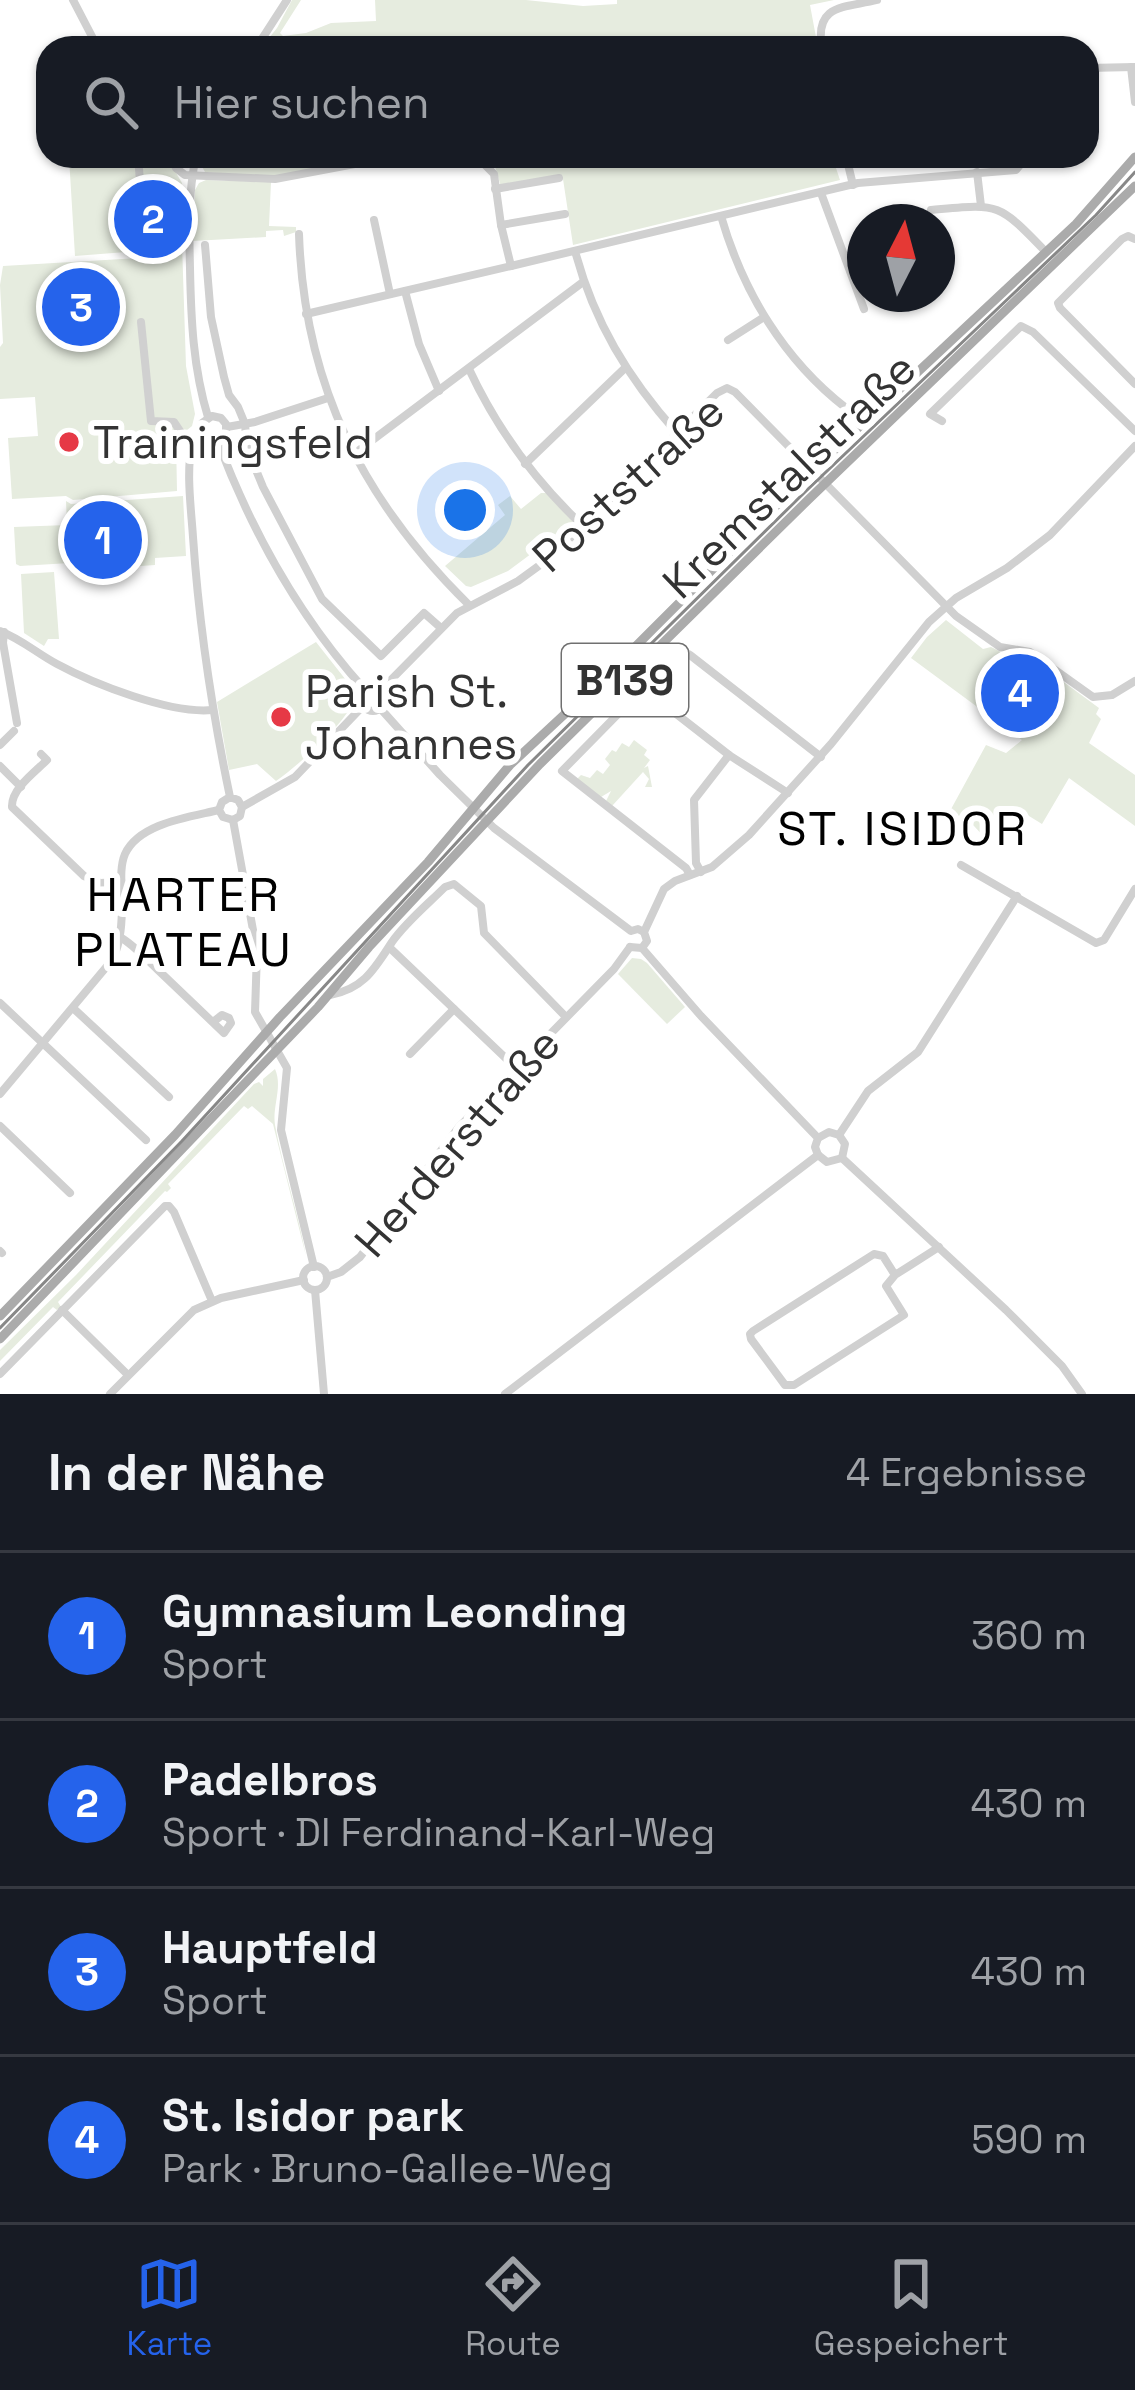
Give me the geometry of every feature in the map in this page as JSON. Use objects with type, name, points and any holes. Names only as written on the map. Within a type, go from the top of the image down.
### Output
[{"type":"main road","name":"Kremstalstraße","points":[[473,809],[510,766],[812,470],[1079,220],[1135,157]]},
{"type":"main road","name":"Kremstalstraße","points":[[0,1339],[277,1050],[540,764],[1135,186]]},
{"type":"main road","name":"B139","points":[[0,1316],[175,1135],[473,809]]},
{"type":"street","points":[[73,0],[92,36]]},
{"type":"street","points":[[264,36],[287,0]]},
{"type":"street","points":[[821,36],[821,27],[838,7],[878,0]]},
{"type":"street","points":[[1099,68],[1133,67],[1135,102]]},
{"type":"street","points":[[139,168],[141,194],[158,196],[159,207]]},
{"type":"street","points":[[177,168],[193,176],[275,179],[333,168]]},
{"type":"street","points":[[194,168],[189,232],[193,340],[208,417]]},
{"type":"street","points":[[490,168],[512,266]]},
{"type":"street","points":[[849,168],[853,184]]},
{"type":"street","points":[[306,314],[853,184],[1018,168]]},
{"type":"street","points":[[977,172],[981,206]]},
{"type":"street","points":[[496,189],[559,178]]},
{"type":"street","points":[[821,194],[847,264]]},
{"type":"street","points":[[955,209],[981,206],[1009,214],[1045,250]]},
{"type":"street","points":[[501,226],[565,214]]},
{"type":"street","points":[[721,216],[739,268],[764,317],[819,387],[846,408]]},
{"type":"street","points":[[374,220],[390,294]]},
{"type":"street","points":[[299,234],[306,314],[328,398],[380,500],[406,537],[469,604]]},
{"type":"street","points":[[1135,239],[1122,239],[1058,303],[1135,384]]},
{"type":"street","points":[[205,244],[215,336],[229,395],[245,424],[247,448],[263,487],[322,599],[381,656],[424,614],[441,628]]},
{"type":"street","points":[[575,251],[598,321],[625,368],[677,433]]},
{"type":"street","points":[[354,454],[584,282]]},
{"type":"street","points":[[405,291],[439,391]]},
{"type":"street","points":[[728,340],[764,317]]},
{"type":"street","points":[[141,322],[152,421],[175,422],[192,443]]},
{"type":"street","points":[[943,422],[930,414],[1022,326],[1135,431]]},
{"type":"street","points":[[525,464],[625,368]]},
{"type":"street","points":[[469,369],[525,464],[583,526]]},
{"type":"street","name":"Poststraße","points":[[381,690],[469,604],[532,572],[727,388],[812,470]]},
{"type":"street","points":[[227,427],[328,398]]},
{"type":"street","points":[[201,435],[218,442],[227,427],[221,418],[208,417],[202,423],[201,435],[192,443],[190,473],[212,710],[230,797]]},
{"type":"street","points":[[218,442],[242,502],[280,574],[320,635],[365,690]]},
{"type":"street","points":[[643,948],[644,932],[664,889],[717,864],[820,757],[919,632],[947,606],[1038,545],[1135,446]]},
{"type":"street","points":[[812,470],[956,616],[1000,647],[1030,652],[1090,696],[1108,696],[1135,681]]},
{"type":"street","points":[[2,631],[53,662],[106,685],[165,705],[212,710]]},
{"type":"street","points":[[0,745],[16,727],[2,631]]},
{"type":"street","points":[[696,873],[562,771],[678,653],[686,652],[820,757]]},
{"type":"street","points":[[363,706],[365,690],[373,687],[384,698],[380,708]]},
{"type":"street","points":[[644,688],[788,793]]},
{"type":"street","points":[[363,706],[380,708]]},
{"type":"street","points":[[242,807],[295,777],[363,706]]},
{"type":"street","points":[[380,708],[473,809],[631,932]]},
{"type":"street","points":[[41,754],[47,760],[11,799],[12,807],[91,880],[122,882]]},
{"type":"street","points":[[696,873],[694,800],[729,754]]},
{"type":"street","points":[[0,766],[21,787]]},
{"type":"street","points":[[219,810],[226,819],[240,816],[242,807],[230,797]]},
{"type":"street","points":[[219,810],[230,797]]},
{"type":"street","points":[[0,1094],[108,968],[120,938],[124,857],[135,840],[153,829],[219,810]]},
{"type":"street","points":[[233,820],[257,952],[255,1012],[288,1075],[281,1130],[314,1267]]},
{"type":"street","points":[[961,865],[1096,943],[1103,940],[1135,889]]},
{"type":"street","points":[[328,995],[354,987],[445,887],[458,886],[483,909],[484,933],[565,1016]]},
{"type":"street","points":[[839,1135],[868,1091],[918,1052],[1017,896]]},
{"type":"street","points":[[644,932],[631,932],[627,938],[631,947],[643,948],[700,1016],[818,1138]]},
{"type":"street","points":[[120,938],[213,1022]]},
{"type":"street","name":"Herderstraße","points":[[327,1277],[360,1257],[445,1143],[631,947]]},
{"type":"street","points":[[390,948],[515,1067]]},
{"type":"street","points":[[0,1003],[146,1141]]},
{"type":"street","points":[[73,1008],[169,1096]]},
{"type":"street","points":[[410,1054],[454,1009]]},
{"type":"street","points":[[0,1126],[70,1193]]},
{"type":"street","points":[[825,1133],[839,1135],[845,1144],[842,1158],[827,1162],[818,1155],[818,1138],[825,1133]]},
{"type":"street","points":[[505,1394],[818,1155]]},
{"type":"street","points":[[842,1158],[1048,1351],[1082,1394]]},
{"type":"street","points":[[0,1374],[167,1206],[174,1212],[212,1301]]},
{"type":"street","points":[[895,1275],[883,1256],[874,1254],[753,1331],[751,1339],[784,1385],[794,1385],[904,1315],[886,1286],[939,1246]]},
{"type":"street","points":[[314,1267],[322,1268],[327,1277],[323,1288],[315,1290],[304,1280],[306,1271],[314,1267]]},
{"type":"street","points":[[110,1394],[188,1315],[212,1301],[304,1280]]},
{"type":"street","points":[[315,1290],[324,1394]]},
{"type":"street","points":[[62,1310],[128,1375]]},
{"type":"shaded area","points":[[292,0],[301,0],[280,33],[283,36],[271,36]]},
{"type":"shaded area","points":[[375,0],[526,0],[583,6],[617,4],[617,0],[834,0],[810,5],[816,36],[283,36],[331,23],[376,21]]},
{"type":"shaded area","points":[[70,168],[173,168],[182,183],[183,238],[137,242],[126,252],[75,256]]},
{"type":"shaded area","points":[[203,168],[318,168],[270,177],[205,172]]},
{"type":"shaded area","points":[[496,168],[836,168],[840,180],[573,245],[563,179],[501,187]]},
{"type":"shaded area","points":[[206,180],[271,182],[269,226],[296,227],[296,232],[284,236],[283,230],[266,231],[266,237],[193,241],[195,190]]},
{"type":"shaded area","points":[[182,244],[186,366],[195,414],[192,426],[176,439],[177,491],[73,500],[66,496],[12,499],[8,438],[38,436],[35,397],[0,399],[3,266],[139,258],[145,248]]},
{"type":"shaded area","points":[[541,493],[577,526],[546,554],[539,548],[508,571],[471,587],[445,566],[505,515],[498,505],[510,496],[521,509]]},
{"type":"shaded area","points":[[183,496],[186,556],[155,558],[155,565],[71,571],[70,563],[16,564],[14,527],[67,525],[66,501]]},
{"type":"shaded area","points":[[54,572],[59,639],[48,639],[44,646],[24,633],[21,574]]},
{"type":"shaded area","points":[[946,620],[983,649],[1027,655],[1099,708],[1096,714],[1101,719],[1089,743],[1135,775],[1135,826],[1069,778],[1042,824],[1016,808],[1006,825],[986,839],[950,811],[986,745],[1006,753],[1022,740],[911,658]]},
{"type":"shaded area","points":[[316,642],[357,694],[344,717],[276,781],[257,764],[229,770],[217,702]]},
{"type":"shaded area","points":[[634,740],[647,750],[644,755],[650,760],[644,768],[648,766],[652,787],[645,787],[649,779],[643,772],[612,806],[606,801],[611,791],[601,797],[577,779],[581,775],[590,778],[597,770],[603,774],[612,750],[616,752],[622,743],[629,747]]},
{"type":"shaded area","points":[[632,958],[647,963],[685,1007],[667,1024],[618,974]]},
{"type":"shaded area","points":[[275,1069],[275,1125],[306,1256],[273,1124],[252,1106],[244,1106],[58,1302],[61,1307],[53,1307],[0,1361],[0,1350],[254,1084],[263,1086],[263,1079]]},
{"type":"tram line","points":[[0,1328],[182,1141],[528,765],[1135,172]]},
{"type":"place","name":"Padelbros","points":[[153,219]]},
{"type":"place","name":"Hauptfeld","points":[[81,307]]},
{"type":"place","name":"Trainingsfeld","points":[[69,442]]},
{"type":"place","name":"Gymnasium Leonding","points":[[103,540]]},
{"type":"place","name":"St. Isidor park","points":[[1020,693]]},
{"type":"place","name":"Parish St. Johannes","points":[[281,717]]},
{"type":"district","name":"ST. ISIDOR","points":[[903,828]]},
{"type":"district","name":"HARTER PLATEAU","points":[[184,922]]}]
